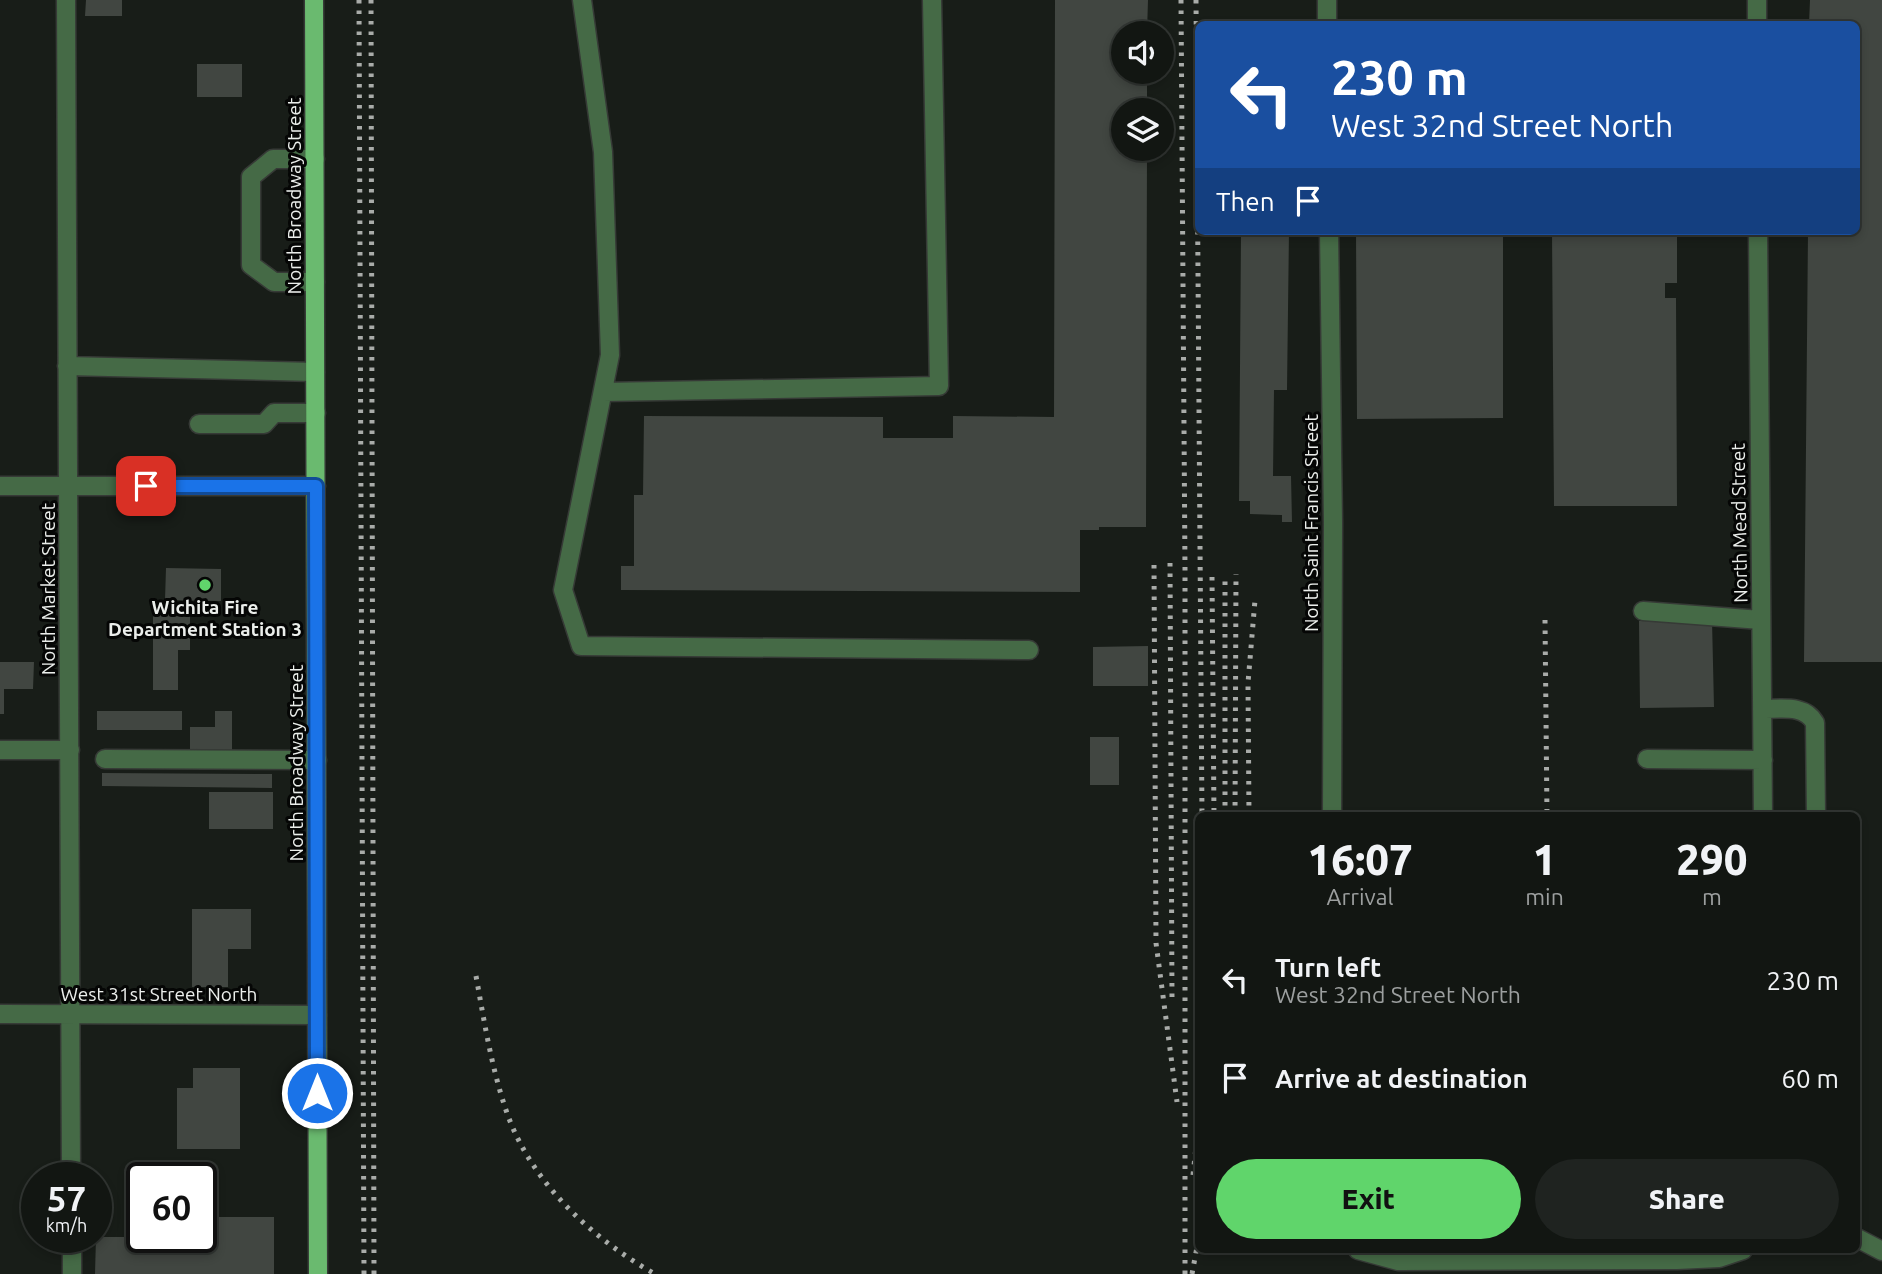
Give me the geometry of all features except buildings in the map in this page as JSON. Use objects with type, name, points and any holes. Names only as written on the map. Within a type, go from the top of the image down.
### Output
[{"type":"main road","name":"North Broadway Street","points":[[314,0],[318,1274]]},
{"type":"street","name":"North Market Street","points":[[66,0],[71,1162]]},
{"type":"street","points":[[582,0],[603,152],[610,355],[563,590],[581,646],[1029,650]]},
{"type":"street","points":[[603,392],[939,386],[932,0]]},
{"type":"street","points":[[1327,0],[1328,21]]},
{"type":"street","points":[[1757,0],[1757,21]]},
{"type":"street","points":[[315,159],[274,159],[251,177],[251,265],[274,282],[315,282]]},
{"type":"street","name":"North Saint Francis Street","points":[[1329,235],[1333,523],[1332,812]]},
{"type":"street","name":"North Mead Street","points":[[1758,235],[1763,812]]},
{"type":"street","points":[[67,366],[315,372]]},
{"type":"street","points":[[199,424],[264,425],[274,412],[316,413]]},
{"type":"street","points":[[0,486],[316,486]]},
{"type":"street","points":[[1643,611],[1761,620]]},
{"type":"street","points":[[1762,709],[1802,710],[1811,715],[1815,723],[1816,812]]},
{"type":"street","points":[[0,750],[70,751]]},
{"type":"street","points":[[105,759],[317,760]]},
{"type":"street","points":[[1647,759],[1763,760]]},
{"type":"street","name":"West 31st Street North","points":[[0,1014],[317,1015]]},
{"type":"street","points":[[1860,1240],[1882,1251]]},
{"type":"street","points":[[72,1253],[72,1274]]},
{"type":"street","points":[[1369,1253],[1398,1261],[1461,1267],[1512,1255],[1709,1258],[1730,1253]]},
{"type":"railway","points":[[359,0],[364,1274]]},
{"type":"railway","points":[[371,0],[374,1274]]},
{"type":"railway","points":[[1181,0],[1185,569],[1185,1274]]},
{"type":"railway","points":[[1196,0],[1196,21]]},
{"type":"railway","points":[[1198,235],[1202,812]]},
{"type":"railway","points":[[1170,563],[1172,998]]},
{"type":"railway","points":[[1154,565],[1156,943],[1177,1102]]},
{"type":"railway","points":[[1235,812],[1236,574]]},
{"type":"railway","points":[[1212,577],[1214,812]]},
{"type":"railway","points":[[1225,580],[1225,812]]},
{"type":"railway","points":[[1249,812],[1248,683],[1255,600]]},
{"type":"railway","points":[[1545,620],[1547,812]]},
{"type":"railway","points":[[476,976],[500,1091],[515,1134],[529,1159],[585,1225],[655,1274]]},
{"type":"railway","points":[[1193,1175],[1195,1156]]},
{"type":"railway","points":[[1192,1274],[1196,1253]]},
{"type":"place","name":"Wichita Fire Department Station 3","points":[[205,585]]},
{"type":"route","points":[[146,486],[316,486],[317,1093]]}]
